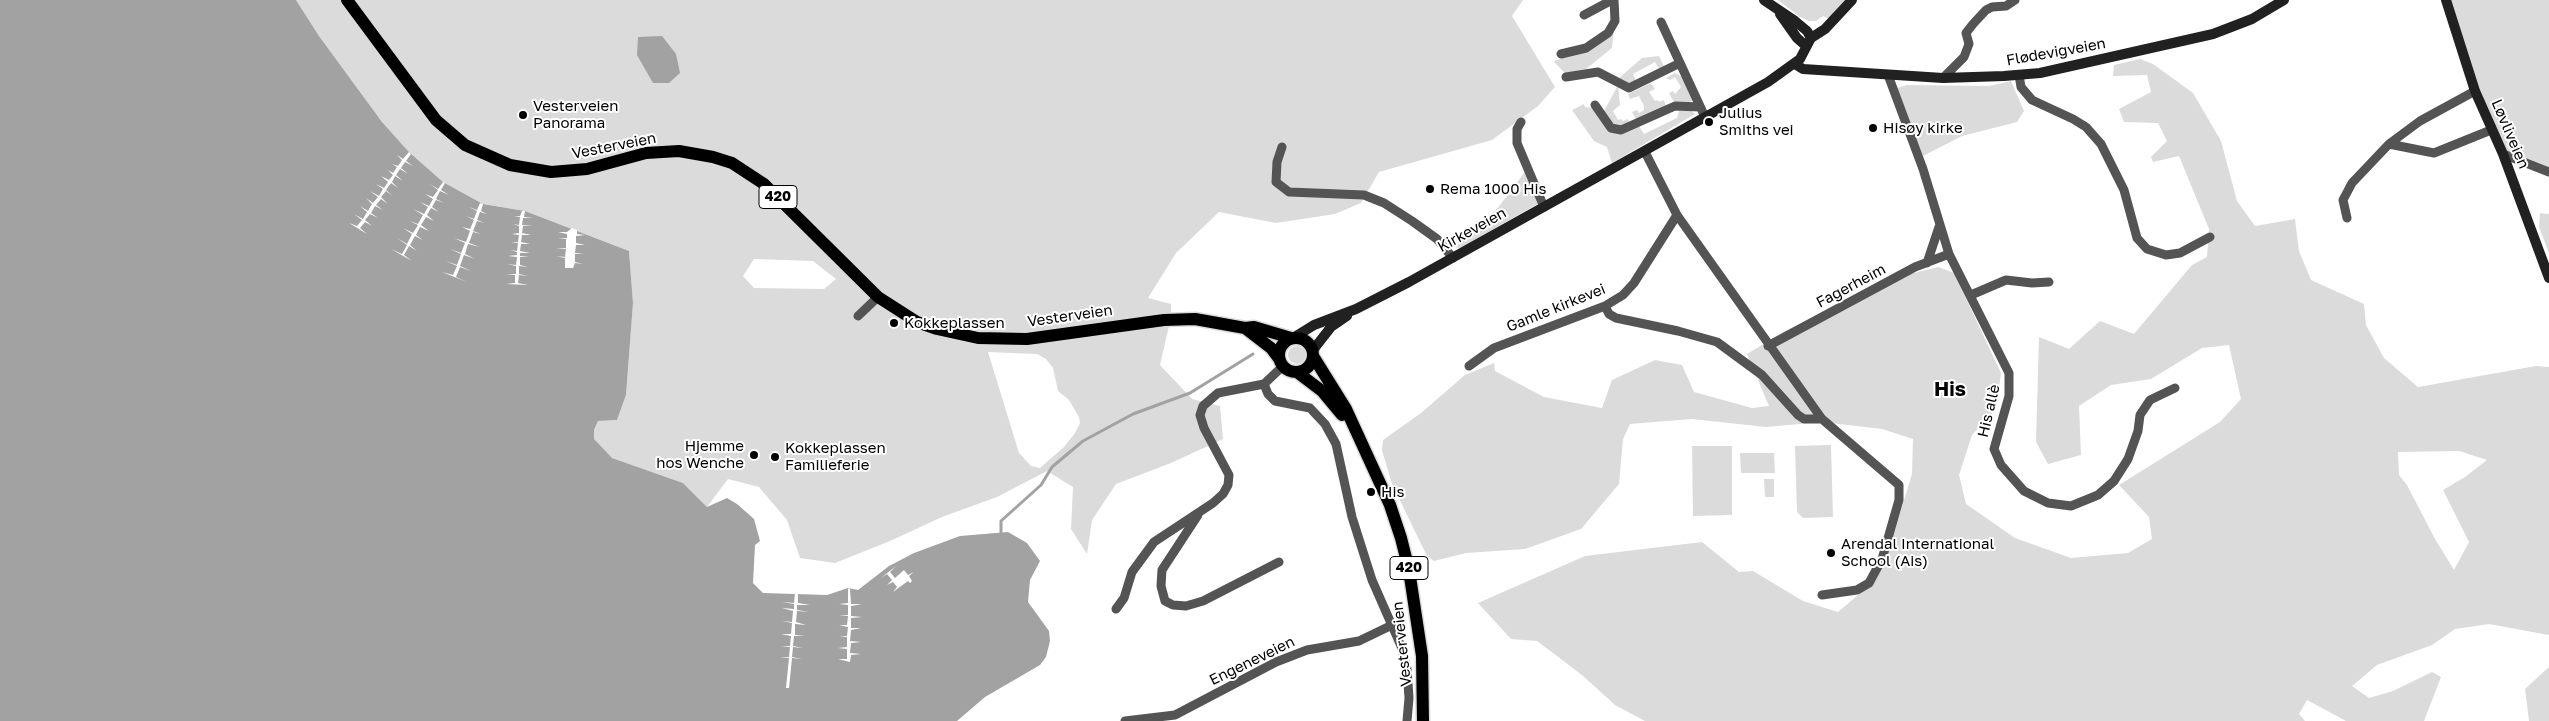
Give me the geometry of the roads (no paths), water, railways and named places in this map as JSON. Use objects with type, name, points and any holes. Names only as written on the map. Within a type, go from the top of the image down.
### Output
[{"type":"main road","name":"Vesterveien","points":[[346,0],[436,120],[465,145],[510,165],[551,172],[587,169],[646,153],[679,151],[713,157],[732,163],[764,184],[878,297],[917,322],[963,336],[990,339],[1027,339],[1178,319],[1210,320],[1246,328],[1254,327],[1292,338]]},
{"type":"main road","points":[[1764,0],[1777,11],[1802,26],[1808,42],[1825,29],[1852,0]]},
{"type":"main road","name":"Flødevigveien","points":[[1795,64],[1803,69],[1943,78],[2019,75],[2097,61],[2213,34],[2252,19],[2284,0]]},
{"type":"main road","name":"Løvliveien","points":[[2446,0],[2475,91],[2503,154],[2549,278]]},
{"type":"main road","name":"Kirkeveien","points":[[1292,338],[1314,325],[1356,309],[1453,258],[1785,72],[1795,64],[1808,42]]},
{"type":"main road","name":"Kirkeveien","points":[[1313,353],[1331,327],[1356,309]]},
{"type":"main road","name":"Vesterveien","points":[[1246,328],[1271,348],[1281,363]]},
{"type":"main road","points":[[1281,363],[1280,349],[1292,338]]},
{"type":"main road","name":"420","points":[[1292,338],[1303,339],[1313,353]]},
{"type":"main road","name":"Vesterveien","points":[[1313,353],[1346,409],[1390,505],[1409,570],[1422,656],[1423,721]]},
{"type":"main road","points":[[1297,372],[1310,365],[1313,353]]},
{"type":"main road","name":"420","points":[[1281,363],[1297,372]]},
{"type":"main road","name":"Vesterveien","points":[[1297,372],[1322,392],[1352,425]]},
{"type":"street","points":[[1561,54],[1586,48],[1608,33],[1615,21],[1613,0],[1584,15]]},
{"type":"street","points":[[1943,78],[1964,56],[1968,44],[1966,32],[1973,24],[1986,10],[1992,7],[2006,6],[2014,0]]},
{"type":"street","points":[[1661,22],[1706,117]]},
{"type":"street","points":[[1566,77],[1598,72],[1629,88],[1680,63]]},
{"type":"street","name":"His allè","points":[[1888,75],[1923,169],[1939,227],[1949,254],[2009,373],[2009,396],[1994,449],[2001,465],[2024,490],[2048,503],[2071,506],[2098,495],[2114,481],[2128,459],[2138,431],[2140,415],[2150,400],[2175,388]]},
{"type":"street","points":[[2019,75],[2021,87],[2032,100],[2073,119],[2086,128],[2101,144],[2124,190],[2137,238],[2146,249],[2166,255],[2180,253],[2210,237]]},
{"type":"street","points":[[2347,218],[2343,200],[2352,183],[2389,144],[2420,121],[2475,91]]},
{"type":"street","points":[[1595,105],[1611,128],[1622,130],[1675,106],[1700,107]]},
{"type":"street","points":[[1521,122],[1517,129],[1517,142],[1544,207]]},
{"type":"street","points":[[2389,144],[2434,153],[2491,130]]},
{"type":"street","points":[[1282,147],[1276,162],[1276,182],[1289,192],[1364,195],[1384,203],[1412,220],[1437,239],[1453,258]]},
{"type":"street","points":[[1645,152],[1677,215],[1768,346],[1822,419],[1899,485],[1900,492],[1882,559],[1869,583],[1857,590],[1822,595]]},
{"type":"street","points":[[2503,154],[2549,172]]},
{"type":"street","name":"Gamle kirkevei","points":[[1469,366],[1494,348],[1605,306],[1623,295],[1634,283],[1677,215]]},
{"type":"street","points":[[1927,263],[1939,227]]},
{"type":"street","name":"Fagerheim","points":[[1768,346],[1927,263],[1949,254]]},
{"type":"street","points":[[1971,295],[2006,280],[2032,284],[2050,282]]},
{"type":"street","points":[[858,316],[878,297]]},
{"type":"street","points":[[1605,306],[1609,314],[1616,318],[1678,330],[1717,342],[1738,356],[1767,380],[1798,416],[1804,419],[1822,419]]},
{"type":"street","points":[[1116,609],[1124,598],[1132,572],[1154,542],[1201,511],[1223,494],[1228,485],[1229,476],[1204,428],[1200,416],[1203,406],[1218,393],[1264,384],[1281,363]]},
{"type":"street","points":[[1264,384],[1268,394],[1276,401],[1310,408],[1325,424],[1336,444],[1352,517],[1390,626],[1401,646],[1407,669],[1409,698],[1407,721]]},
{"type":"street","points":[[1201,511],[1162,570],[1161,586],[1166,601],[1173,605],[1186,606],[1203,601],[1278,562]]},
{"type":"street","name":"Engeneveien","points":[[1125,721],[1175,715],[1276,662],[1307,650],[1359,641],[1390,626]]},
{"type":"waterway","points":[[1001,533],[1001,521],[1041,485],[1052,467],[1083,441],[1133,414],[1190,393],[1253,354]]},
{"type":"place","name":"Vesterveien Panorama","points":[[523,115]]},
{"type":"place","name":"Julius Smiths vei","points":[[1709,122]]},
{"type":"place","name":"Hisøy kirke","points":[[1873,128]]},
{"type":"place","name":"Rema 1000 His","points":[[1430,189]]},
{"type":"place","name":"Kokkeplassen","points":[[894,323]]},
{"type":"place","name":"Hjemme hos Wenche","points":[[754,455]]},
{"type":"place","name":"Kokkeplassen Familieferie","points":[[775,457]]},
{"type":"place","name":"His","points":[[1371,492]]},
{"type":"place","name":"Arendal International School (Ais)","points":[[1831,553]]},
{"type":"district","name":"His","points":[[1950,390]]}]
